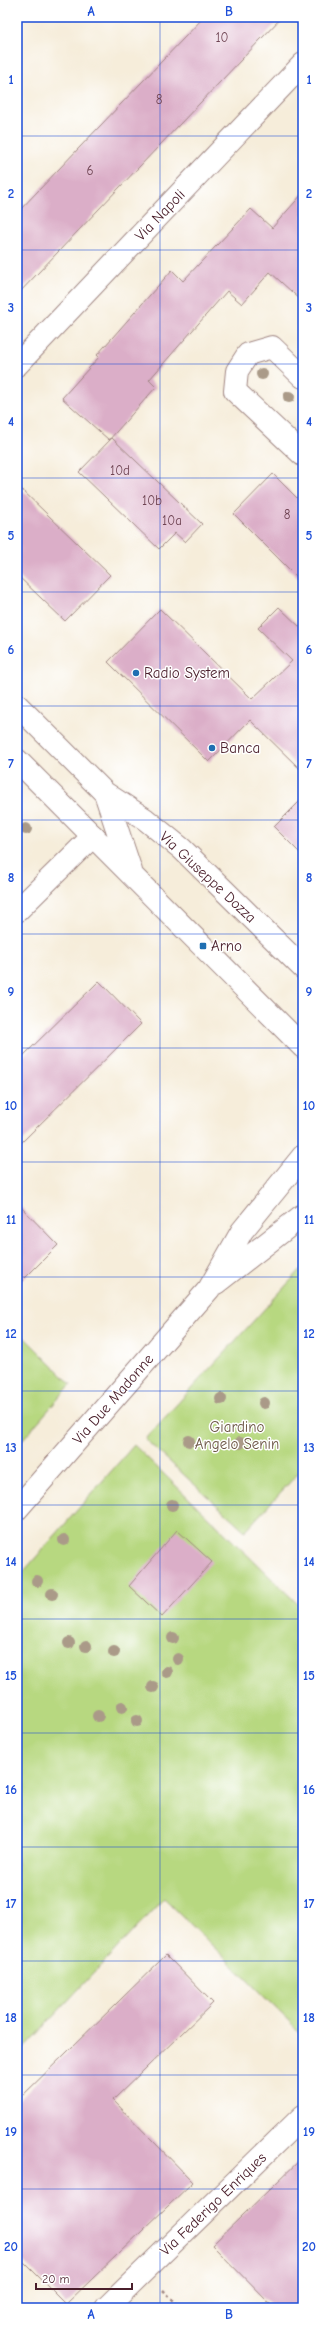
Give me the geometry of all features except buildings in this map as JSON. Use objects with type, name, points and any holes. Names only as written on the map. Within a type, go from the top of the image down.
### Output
[{"type":"main road","name":"Via Napoli","points":[[17,365],[303,64]]},
{"type":"main road","points":[[303,377],[272,347],[248,354],[237,371],[235,391],[303,455]]},
{"type":"main road","name":"Via Giuseppe Dozza","points":[[17,705],[105,793],[145,819],[182,849],[303,968]]},
{"type":"main road","name":"Via Giuseppe Dozza","points":[[17,760],[303,1046]]},
{"type":"main road","name":"Via Giuseppe Dozza","points":[[105,793],[132,876]]},
{"type":"main road","points":[[17,911],[93,836]]},
{"type":"main road","name":"Via Due Madonne","points":[[209,1289],[242,1231],[303,1156]]},
{"type":"main road","name":"Via Due Madonne","points":[[17,1509],[209,1289],[303,1215]]},
{"type":"main road","name":"Via Federigo Enriques","points":[[106,2308],[303,2116]]},
{"type":"green space","name":"Giardino Angelo Senin","points":[[303,1267],[303,1468],[245,1531],[145,1439]]},
{"type":"green space","points":[[17,1330],[71,1384],[17,1446]]},
{"type":"green space","points":[[134,1445],[303,1609],[303,2035],[164,1898],[17,2055],[17,1579]]},
{"type":"place","name":"Radio System","points":[[136,673]]},
{"type":"place","name":"Banca","points":[[212,748]]},
{"type":"place","name":"Arno","points":[[203,946]]}]
